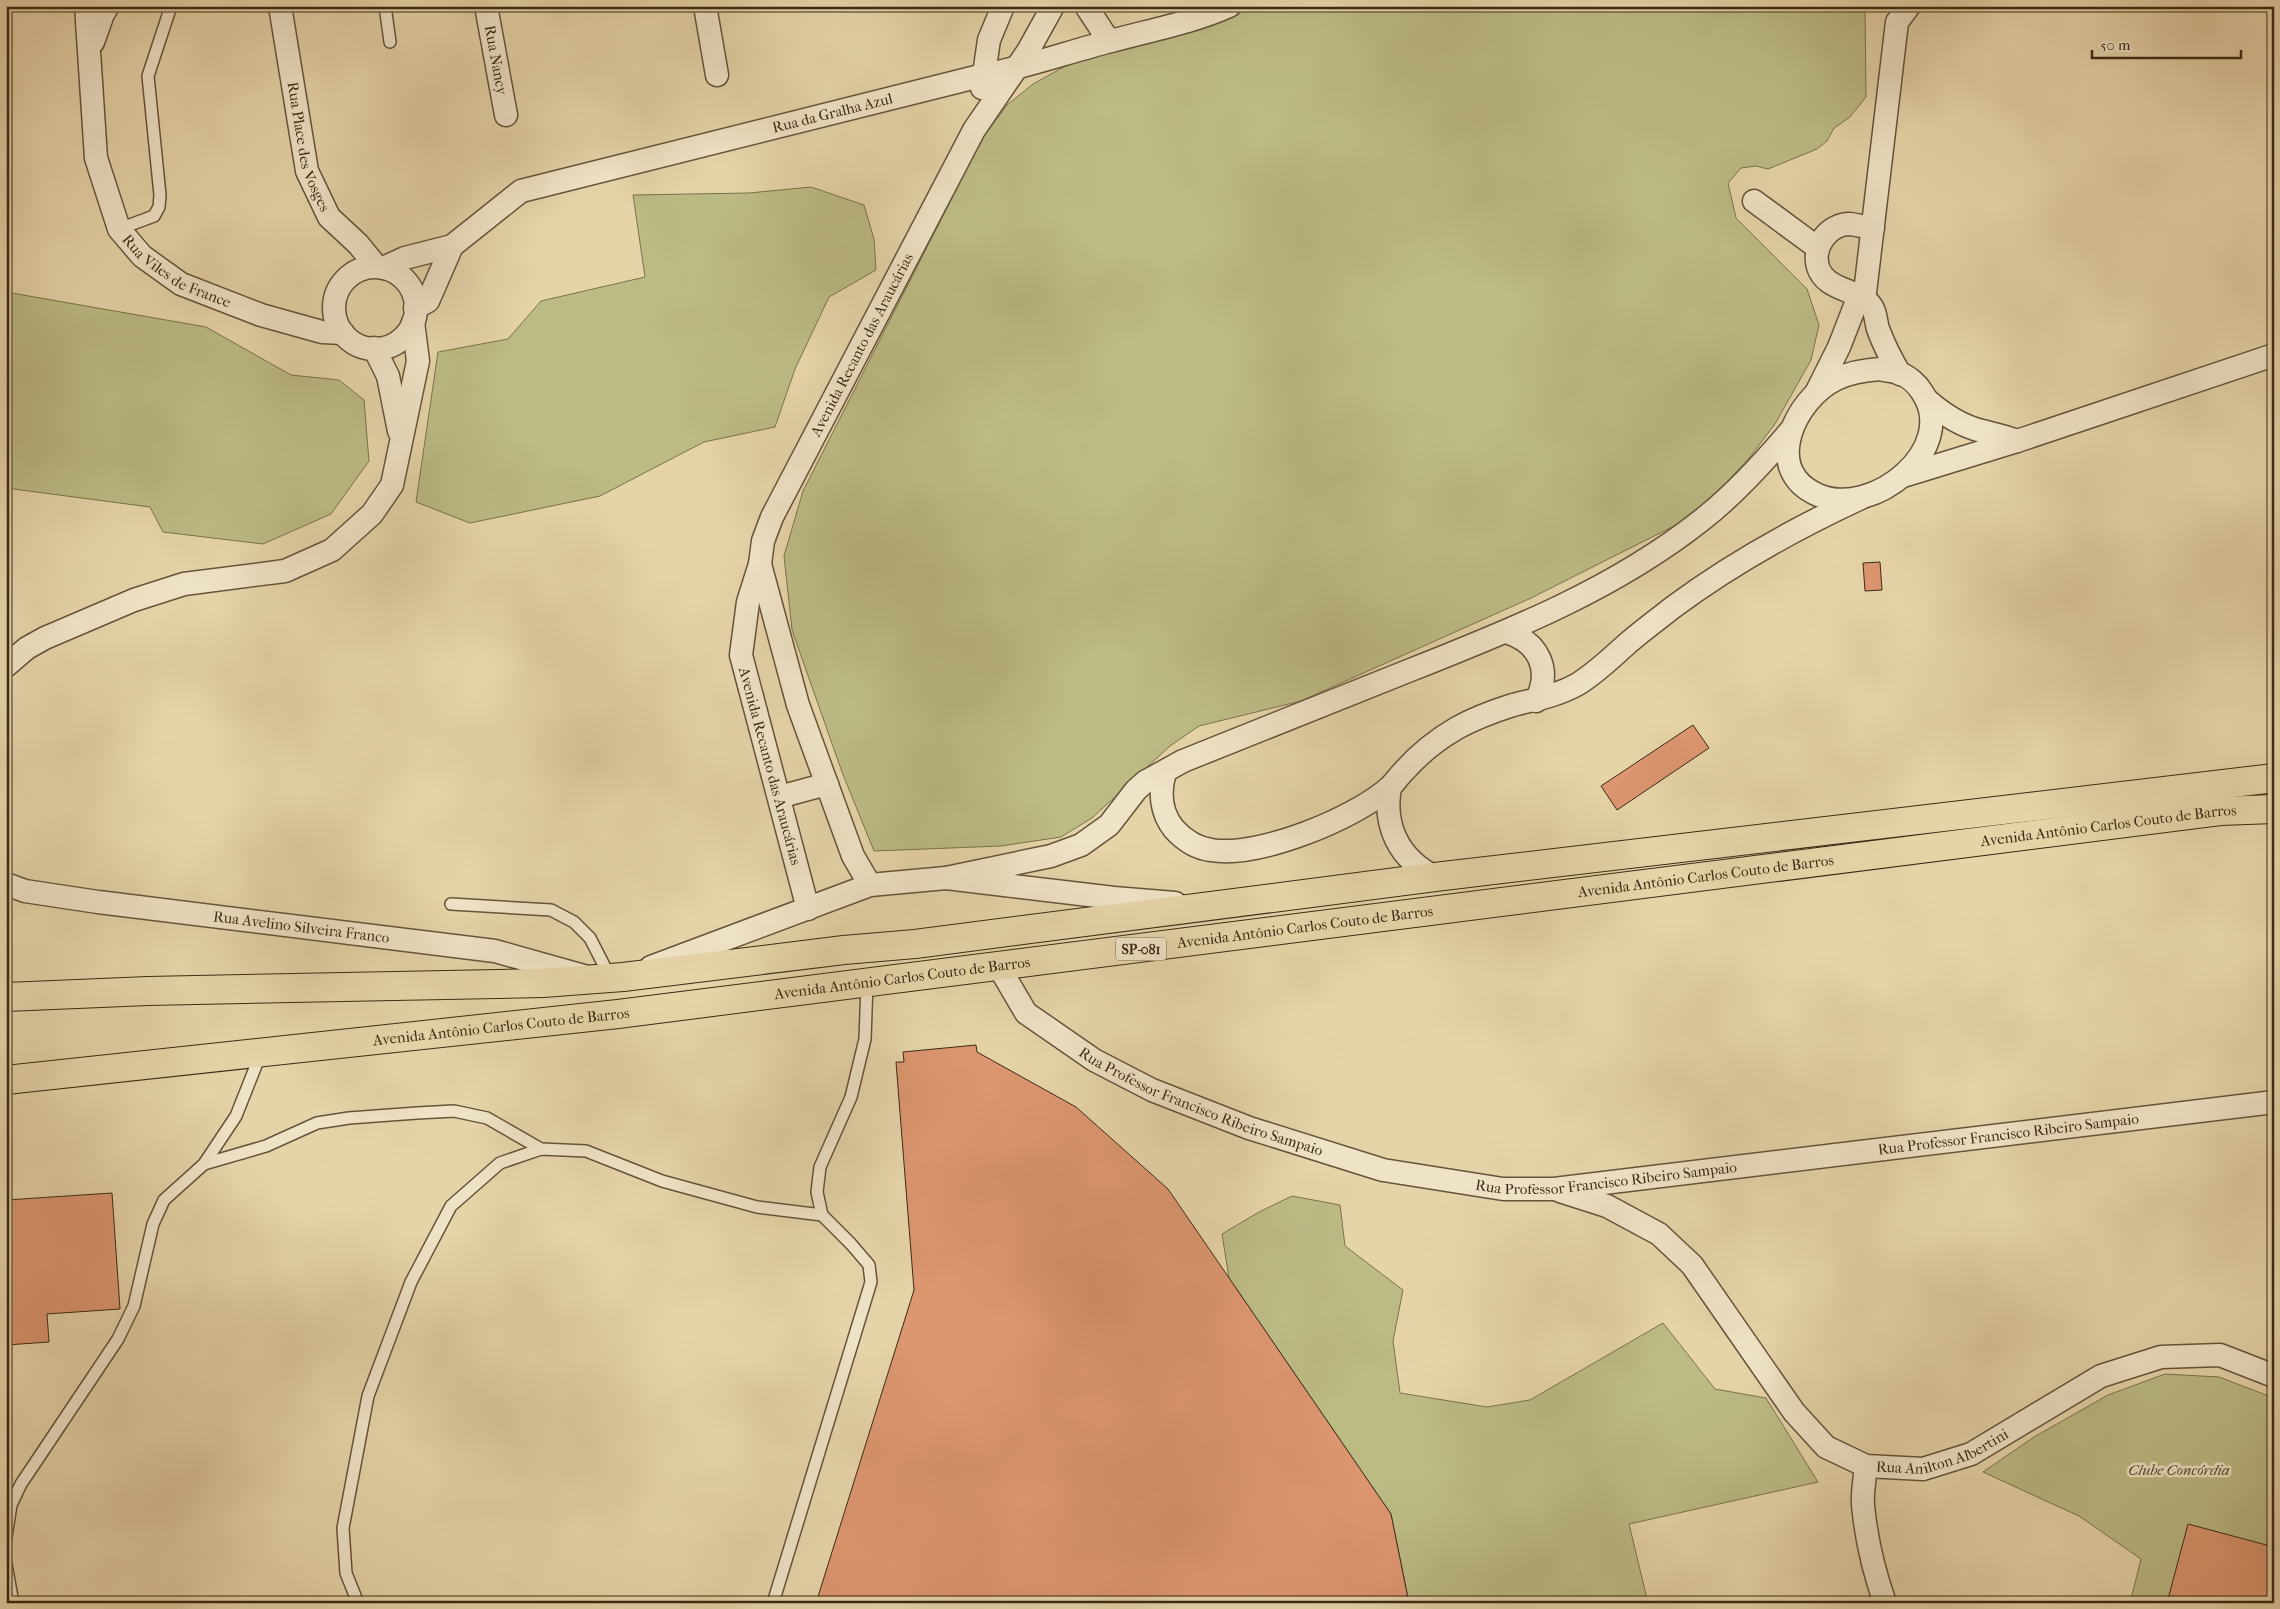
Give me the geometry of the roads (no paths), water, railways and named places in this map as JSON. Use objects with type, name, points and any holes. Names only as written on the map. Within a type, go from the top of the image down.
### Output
[{"type":"main road","name":"Avenida Antônio Carlos Couto de Barros","points":[[6,997],[148,991],[543,983],[609,978],[844,950],[915,944],[1435,877],[2274,778]]},
{"type":"main road","name":"Avenida Antônio Carlos Couto de Barros","points":[[6,1080],[618,1014],[2220,811],[2274,809]]},
{"type":"street","name":"Rua Viles de France","points":[[86,6],[96,158],[118,229],[142,256],[182,284],[261,315],[322,332],[343,333]]},
{"type":"street","points":[[90,50],[103,14],[108,6]]},
{"type":"street","name":"Rua Place des Vosges","points":[[280,6],[306,171],[329,217],[379,267]]},
{"type":"street","name":"Rua Nancy","points":[[486,6],[506,115]]},
{"type":"street","points":[[705,6],[717,74]]},
{"type":"street","name":"Avenida Recanto das Araucárias","points":[[974,130],[989,40],[1003,6]]},
{"type":"street","name":"Avenida Recanto das Araucárias","points":[[808,909],[742,655],[748,602],[760,564],[763,541],[772,517],[974,130],[1028,51],[1053,6]]},
{"type":"street","points":[[1086,6],[1109,41]]},
{"type":"street","name":"Rua da Gralha Azul","points":[[379,267],[452,246],[521,191],[984,74],[1016,69],[1109,41],[1199,19],[1229,6]]},
{"type":"street","points":[[1864,301],[1898,11]]},
{"type":"street","points":[[1754,201],[1818,248]]},
{"type":"street","points":[[1873,228],[1850,224],[1827,234],[1818,248],[1818,267],[1822,275],[1829,282],[1852,292],[1872,307],[1883,342],[1900,374]]},
{"type":"street","name":"Rua da Gralha Azul","points":[[414,315],[428,300],[452,246]]},
{"type":"street","points":[[6,656],[134,600],[184,584],[285,571],[332,550],[372,514],[392,486],[418,361],[414,315],[415,296],[406,281],[393,270],[379,267],[359,269],[344,279],[335,294],[333,311],[338,327],[349,340],[365,348],[382,348],[398,342],[410,330],[414,315]]},
{"type":"street","points":[[1816,393],[1840,347],[1855,306],[1864,301]]},
{"type":"street","points":[[374,348],[388,376],[401,442]]},
{"type":"street","points":[[1903,476],[2017,441],[2274,355]]},
{"type":"street","points":[[609,978],[808,909],[870,885],[946,878],[1051,856],[1081,846],[1109,825],[1136,790],[1155,776],[1183,761],[1506,632],[1598,588],[1670,544],[1733,493],[1761,466],[1790,430],[1800,410],[1816,393],[1836,379],[1858,371],[1880,369],[1900,374],[1917,384],[1927,400],[1950,418],[1966,426],[2000,434],[2017,441]]},
{"type":"street","points":[[1165,772],[1162,783],[1163,805],[1171,825],[1188,842],[1210,850],[1249,848],[1300,836],[1347,815],[1390,787],[1420,754],[1455,729],[1494,711],[1556,694],[1594,674],[1626,645],[1673,608],[1753,554],[1795,530],[1861,498],[1883,490],[1903,476],[1918,459],[1928,439],[1931,419],[1927,400]]},
{"type":"street","points":[[1790,430],[1787,450],[1792,469],[1802,484],[1818,495],[1832,498],[1861,498]]},
{"type":"street","name":"Avenida Recanto das Araucárias","points":[[760,564],[798,705],[853,856],[870,885]]},
{"type":"street","points":[[1506,632],[1524,640],[1532,647],[1542,664],[1543,683],[1536,701]]},
{"type":"street","points":[[6,666],[28,648]]},
{"type":"street","points":[[779,797],[827,784]]},
{"type":"street","points":[[1390,787],[1388,812],[1394,837],[1407,857],[1424,872],[1435,877]]},
{"type":"street","points":[[946,878],[1114,898],[1208,906]]},
{"type":"street","name":"Rua Avelino Silveira Franco","points":[[6,884],[25,891],[89,901],[495,951],[609,978]]},
{"type":"street","name":"Rua Professor Francisco Ribeiro Sampaio","points":[[999,967],[1026,1013],[1094,1060],[1161,1093],[1248,1128],[1383,1170],[1503,1189],[1554,1189],[2274,1102]]},
{"type":"street","name":"Rua Anilton Albertini","points":[[1554,1189],[1607,1206],[1659,1234],[1692,1265],[1794,1412],[1826,1447],[1866,1466],[1923,1469],[1970,1454],[2101,1376],[2160,1357],[2220,1355],[2274,1376]]},
{"type":"street","points":[[1866,1466],[1863,1503],[1869,1542],[1879,1585],[1886,1603]]},
{"type":"lane","points":[[118,229],[154,216],[159,207],[160,195],[148,76],[171,6]]},
{"type":"lane","points":[[385,6],[390,42]]},
{"type":"lane","points":[[451,904],[551,910],[574,922],[590,938],[609,978]]},
{"type":"lane","points":[[773,1603],[871,1282],[869,1266],[851,1244],[822,1215],[817,1192],[820,1167],[851,1097],[864,1039],[867,983]]},
{"type":"lane","points":[[6,1537],[11,1505],[21,1484],[118,1339],[134,1306],[153,1224],[164,1200],[204,1164],[236,1116],[262,1053]]},
{"type":"lane","points":[[204,1164],[266,1146],[317,1123],[349,1118],[454,1111],[486,1118],[541,1149]]},
{"type":"lane","points":[[358,1603],[346,1573],[343,1528],[368,1396],[411,1282],[451,1206],[500,1163],[541,1149],[586,1151],[662,1181],[757,1208],[822,1215]]},
{"type":"lane","points":[[6,1564],[13,1603]]},
{"type":"park label","name":"Clube Concórdia","points":[[2179,1470]]}]
